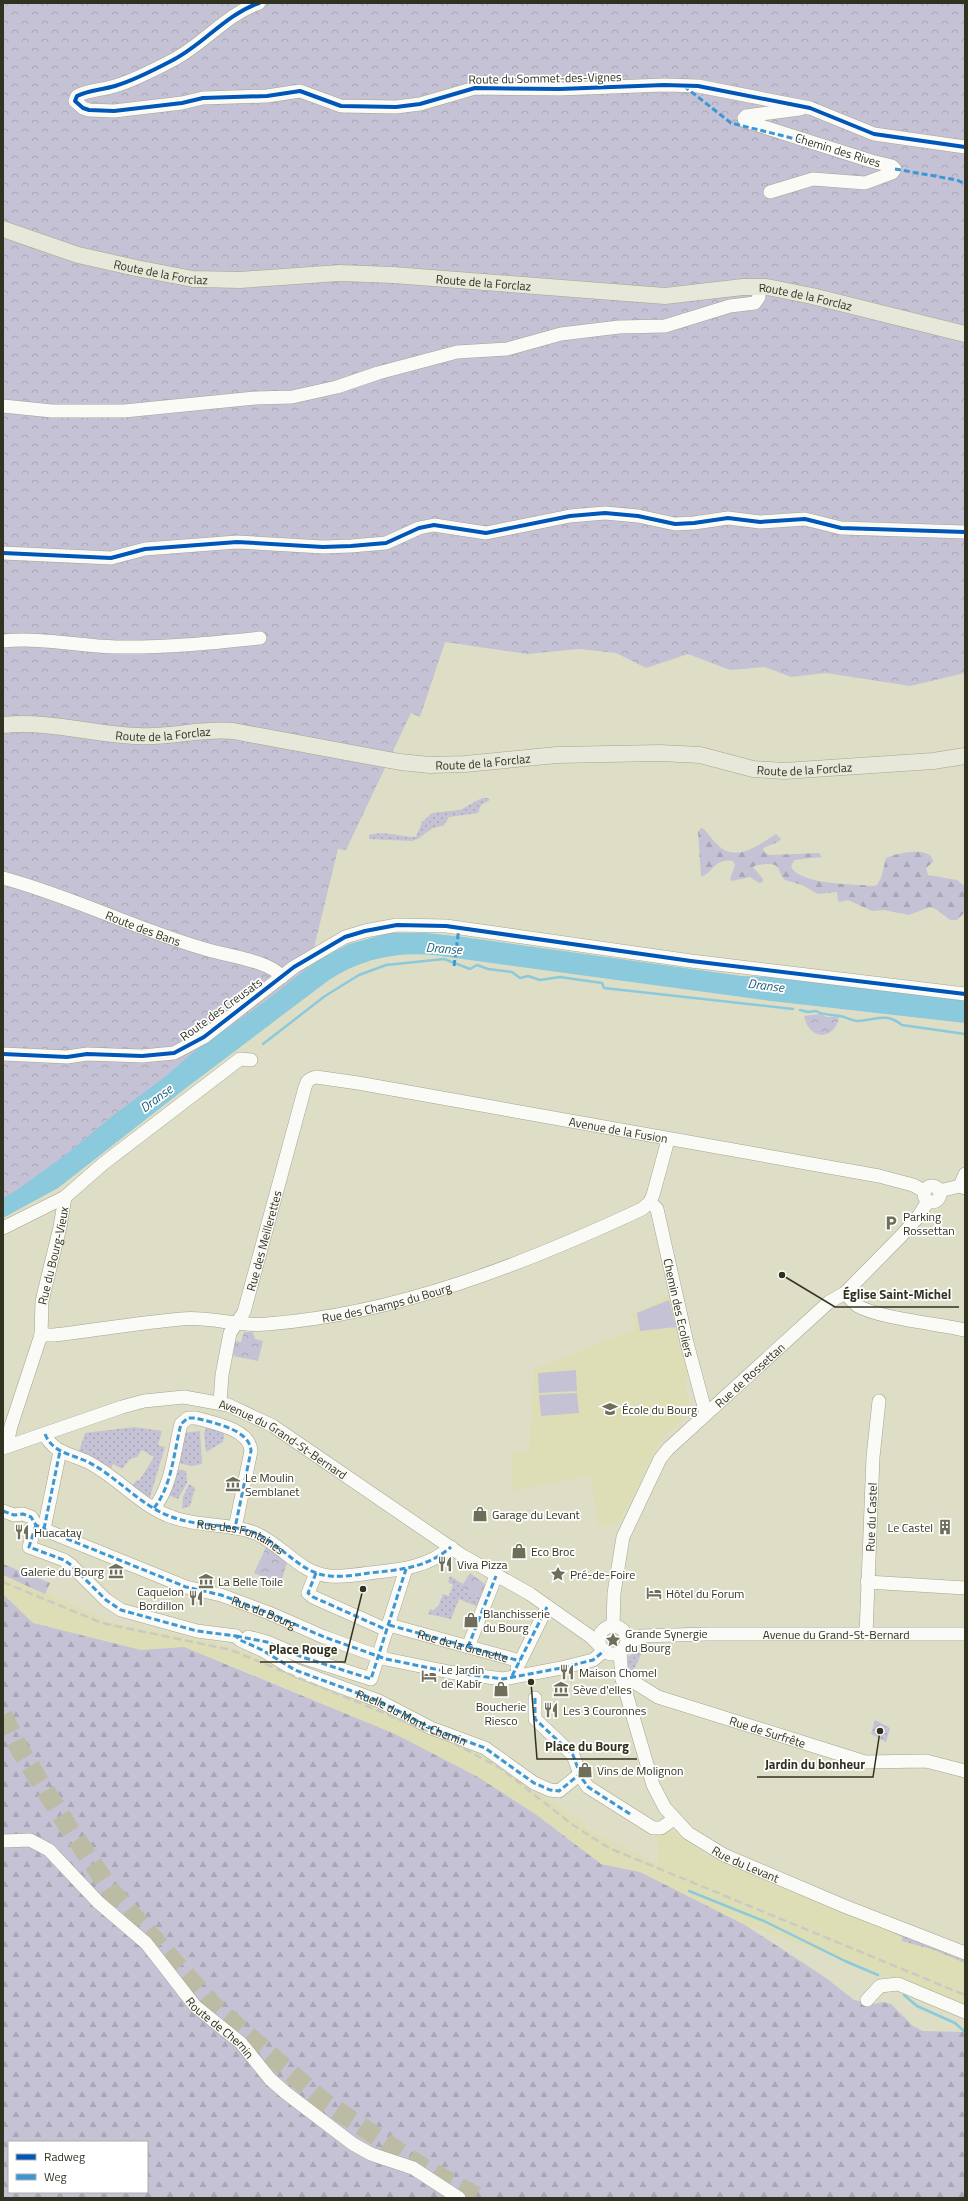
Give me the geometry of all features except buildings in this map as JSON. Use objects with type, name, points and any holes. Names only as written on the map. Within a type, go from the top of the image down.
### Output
[{"type":"main road","name":"Route de la Forclaz","points":[[3,229],[78,254],[136,268],[193,279],[240,280],[339,273],[393,275],[664,296],[759,287],[812,296],[965,334]]},
{"type":"main road","name":"Route de la Forclaz","points":[[3,725],[48,724],[127,736],[148,737],[209,731],[233,731],[400,762],[435,765],[465,764],[557,755],[660,753],[700,755],[753,769],[784,771],[933,761],[965,756]]},
{"type":"street","name":"Route du Sommet-des-Vignes","points":[[259,3],[236,13],[196,46],[175,59],[130,81],[102,90],[83,93],[77,96],[75,101],[83,108],[89,110],[114,110],[182,103],[203,98],[267,96],[300,91],[341,106],[396,107],[420,104],[475,88],[560,89],[664,84],[712,88],[810,108],[874,134],[965,147]]},
{"type":"street","name":"Chemin des Rives","points":[[770,192],[813,179],[865,183],[894,171],[892,166],[871,161],[745,121],[744,118],[746,116],[810,108]]},
{"type":"street","points":[[3,406],[52,411],[124,411],[255,398],[292,397],[337,387],[369,376],[457,352],[507,349],[561,334],[623,327],[669,325],[730,306],[755,303],[759,297],[759,287]]},
{"type":"street","points":[[3,553],[111,558],[145,549],[237,542],[327,547],[351,546],[390,542],[430,526],[451,526],[486,533],[570,516],[605,513],[638,516],[675,524],[728,518],[760,522],[805,519],[841,528],[965,532]]},
{"type":"street","points":[[3,641],[44,640],[126,647],[224,643],[260,638]]},
{"type":"street","name":"Route des Bans","points":[[3,878],[44,890],[205,949],[273,968],[282,977]]},
{"type":"street","name":"Route des Creusats","points":[[3,1054],[67,1057],[87,1054],[142,1056],[174,1053],[204,1037],[316,953],[348,936],[383,927],[418,924],[446,926],[684,960],[965,994]]},
{"type":"street","name":"Rue du Bourg-Vieux","points":[[5,1447],[41,1335],[42,1301],[60,1227],[65,1197],[104,1163],[240,1059],[251,1060]]},
{"type":"street","name":"Avenue de la Fusion","points":[[310,1078],[316,1077],[365,1084],[668,1140],[879,1176],[913,1185],[926,1196]]},
{"type":"street","name":"Rue des Meillerettes","points":[[220,1402],[223,1368],[230,1333],[244,1312],[307,1080],[310,1078]]},
{"type":"street","points":[[650,1202],[668,1140]]},
{"type":"street","points":[[926,1196],[937,1200],[939,1191],[963,1183]]},
{"type":"street","name":"Rue de Rossettan","points":[[613,1628],[614,1593],[625,1531],[662,1456],[829,1302],[845,1293],[902,1235],[920,1214],[926,1196]]},
{"type":"street","points":[[3,1228],[65,1197]]},
{"type":"street","name":"Rue des Champs du Bourg","points":[[41,1335],[54,1335],[182,1319],[236,1324],[267,1324],[322,1318],[411,1298],[504,1269],[642,1209],[650,1202]]},
{"type":"street","name":"Chemin des Ecoliers","points":[[650,1202],[657,1210],[687,1344],[706,1414]]},
{"type":"street","points":[[845,1293],[862,1308],[882,1314],[965,1330]]},
{"type":"street","name":"Avenue du Grand-St-Bernard","points":[[5,1447],[122,1407],[155,1400],[184,1397],[220,1402],[273,1426],[496,1576],[530,1594],[554,1604],[586,1625],[707,1634]]},
{"type":"street","name":"Rue du Castel","points":[[866,1634],[866,1582],[873,1455],[879,1401]]},
{"type":"street","points":[[154,1508],[163,1494],[181,1424],[190,1417],[210,1422],[241,1434],[250,1443],[251,1451],[235,1528]]},
{"type":"street","name":"Rue des Fontaines","points":[[45,1434],[48,1442],[60,1451],[98,1468],[154,1508],[178,1519],[254,1532],[272,1541],[303,1566],[316,1573],[330,1576],[349,1576],[406,1569],[434,1560],[451,1547]]},
{"type":"street","points":[[40,1527],[60,1451]]},
{"type":"street","name":"Rue du Bourg","points":[[3,1511],[14,1515],[23,1514],[31,1517],[40,1527],[186,1587],[221,1595],[269,1613],[324,1637],[379,1656],[449,1672],[503,1679],[512,1676],[561,1668],[593,1660],[611,1649]]},
{"type":"street","name":"Ruelle du Mont-Chemin","points":[[40,1527],[29,1547],[64,1560],[76,1568],[106,1600],[121,1610],[197,1630],[267,1642],[302,1657],[371,1679],[379,1656]]},
{"type":"street","points":[[379,1656],[406,1569]]},
{"type":"street","name":"Rue de la Grenette","points":[[316,1573],[308,1593],[313,1597],[388,1628],[520,1661],[512,1676]]},
{"type":"street","points":[[468,1647],[496,1576]]},
{"type":"street","points":[[866,1582],[965,1588]]},
{"type":"street","name":"Avenue du Grand-St-Bernard","points":[[530,1594],[591,1637],[611,1649],[642,1636],[707,1634],[965,1634]]},
{"type":"street","points":[[520,1661],[547,1607]]},
{"type":"street","points":[[613,1628],[626,1638],[611,1649],[599,1637],[613,1628]]},
{"type":"street","name":"Ruelle du Mont-Chemin","points":[[236,1636],[240,1640],[262,1650],[295,1670],[336,1687],[372,1699],[431,1728],[485,1748],[539,1786],[559,1791],[580,1774]]},
{"type":"street","name":"Rue du Levant","points":[[611,1649],[653,1785],[665,1808],[674,1819],[699,1841],[724,1855],[844,1906],[965,1953]]},
{"type":"street","name":"Rue de Surfrête","points":[[621,1678],[629,1679],[658,1697],[865,1762],[926,1761],[965,1771]]},
{"type":"street","points":[[535,1698],[535,1719],[573,1755],[580,1774],[588,1787],[653,1828],[661,1828],[674,1819]]},
{"type":"street","name":"Route de Chemin","points":[[3,1841],[30,1840],[49,1850],[98,1902],[146,1943],[195,2006],[241,2043],[270,2078],[286,2093],[353,2144],[371,2154],[413,2168],[458,2198]]},
{"type":"street","points":[[867,2000],[880,1986],[898,1984],[965,2012]]},
{"type":"shaded area","name":"École du Bourg","points":[[670,1294],[689,1372],[686,1383],[687,1398],[689,1398],[689,1414],[660,1441],[618,1525],[608,1522],[606,1525],[599,1527],[590,1476],[511,1491],[513,1452],[529,1452],[534,1369],[632,1330],[635,1322],[632,1313]]},
{"type":"shaded area","points":[[3,1574],[6,1578],[27,1583],[111,1623],[212,1642],[246,1652],[429,1728],[492,1757],[599,1836],[658,1864],[657,1834],[674,1832],[709,1857],[955,1955],[965,1960],[965,2009],[849,1961],[745,1925],[640,1872],[601,1864],[538,1816],[478,1777],[395,1734],[253,1674],[184,1647],[141,1650],[33,1623],[3,1594]]},
{"type":"green space","points":[[3,3],[965,3],[965,673],[910,686],[826,673],[791,677],[765,667],[730,670],[688,654],[646,668],[616,653],[579,649],[527,654],[445,642],[420,717],[411,713],[346,850],[338,849],[305,985],[3,1204]]},
{"type":"green space","points":[[482,798],[488,798],[490,800],[481,805],[478,813],[449,817],[444,825],[431,829],[418,839],[412,841],[369,839],[369,835],[381,833],[416,837],[422,822],[432,813],[460,810]]},
{"type":"green space","points":[[701,828],[704,829],[720,847],[734,853],[749,850],[776,834],[781,839],[778,842],[763,848],[764,852],[769,855],[819,853],[822,857],[794,860],[791,867],[797,873],[805,877],[841,884],[877,885],[881,878],[886,858],[898,854],[921,852],[931,857],[933,862],[926,868],[928,875],[957,880],[965,886],[965,912],[957,920],[950,920],[936,909],[930,907],[909,915],[884,910],[872,911],[848,900],[838,902],[837,892],[818,894],[802,885],[785,880],[777,866],[771,864],[756,865],[753,867],[763,879],[763,882],[759,883],[750,877],[732,881],[730,879],[735,865],[733,861],[726,860],[717,864],[708,873],[701,876],[698,832]]},
{"type":"green space","points":[[820,1014],[827,1017],[839,1017],[837,1025],[827,1034],[816,1034],[807,1024],[804,1016]]},
{"type":"green space","points":[[669,1300],[676,1327],[640,1331],[637,1313]]},
{"type":"green space","points":[[244,1332],[253,1332],[255,1339],[263,1341],[258,1361],[233,1356],[234,1341],[241,1342]]},
{"type":"green space","points":[[576,1370],[577,1391],[539,1393],[538,1373]]},
{"type":"green space","points":[[577,1393],[579,1413],[541,1416],[539,1395]]},
{"type":"green space","points":[[208,1425],[225,1430],[223,1442],[206,1452],[204,1433]]},
{"type":"green space","points":[[134,1427],[162,1431],[158,1445],[165,1447],[149,1500],[131,1487],[137,1480],[139,1481],[154,1457],[142,1450],[137,1457],[130,1459],[122,1469],[113,1464],[110,1471],[78,1454],[85,1433]]},
{"type":"green space","points":[[200,1431],[202,1464],[191,1466],[179,1463],[183,1433]]},
{"type":"green space","points":[[174,1469],[186,1471],[187,1483],[178,1499],[168,1495]]},
{"type":"green space","points":[[189,1484],[195,1488],[190,1506],[182,1509],[183,1497]]},
{"type":"green space","points":[[267,1545],[288,1559],[282,1579],[277,1577],[275,1582],[254,1573]]},
{"type":"green space","points":[[3,1564],[50,1583],[45,1594],[3,1575]]},
{"type":"green space","points":[[470,1573],[489,1587],[485,1599],[463,1589],[463,1584]]},
{"type":"green space","points":[[450,1576],[463,1584],[463,1589],[485,1599],[481,1608],[459,1599],[451,1619],[428,1614],[430,1609],[434,1611],[436,1607],[438,1607],[443,1594],[449,1596],[453,1585],[448,1582]]},
{"type":"green space","points":[[3,1594],[33,1623],[141,1650],[184,1647],[395,1734],[478,1777],[538,1816],[601,1864],[640,1872],[745,1925],[826,1978],[854,2000],[874,2004],[883,2002],[891,2004],[913,2026],[923,2031],[965,2032],[965,2198],[3,2198]]},
{"type":"green space","points":[[643,1650],[633,1672],[630,1673],[628,1669],[628,1656]]},
{"type":"green space","points":[[875,1720],[890,1728],[886,1742],[871,1734]]},
{"type":"green space","points":[[880,1926],[965,1961],[965,1963],[934,1950],[902,1941],[902,1937]]},
{"type":"water","name":"Dranse","points":[[389,933],[426,933],[464,937],[742,976],[776,977],[965,1000],[965,1023],[771,1001],[433,955],[419,954],[379,958],[354,967],[329,980],[186,1088],[58,1188],[3,1218],[3,1198],[17,1190],[68,1153],[110,1118],[166,1076],[196,1050],[263,1003],[318,960],[349,944]]},
{"type":"waterway","points":[[263,1044],[325,996],[359,975],[386,965],[444,959],[470,969],[477,965],[488,969],[512,972],[520,978],[528,976],[540,980],[560,977],[602,983],[604,988],[793,1009]]},
{"type":"waterway","points":[[800,1010],[808,1012],[816,1011],[822,1014],[840,1016],[856,1021],[886,1018],[896,1021],[902,1025],[965,1034]]},
{"type":"waterway","points":[[689,1891],[764,1921],[845,1961],[878,1975]]},
{"type":"waterway","points":[[904,1995],[917,2006],[955,2023],[965,2032]]},
{"type":"tunnel","points":[[3,1715],[20,1750],[69,1828],[112,1892],[213,2005],[323,2101],[421,2166],[480,2198]]},
{"type":"railway","points":[[3,1582],[102,1623],[231,1650],[444,1738],[500,1768],[573,1825],[609,1848],[965,1995]]},
{"type":"marked path","points":[[684,86],[731,123],[828,147]]},
{"type":"marked path","points":[[895,169],[957,180],[965,184]]},
{"type":"marked path","points":[[454,966],[459,928]]},
{"type":"marked path","points":[[154,1508],[169,1479],[181,1424],[188,1418],[196,1418],[230,1428],[238,1432],[249,1443],[251,1451],[235,1528]]},
{"type":"marked path","points":[[45,1434],[48,1440],[57,1449],[97,1467],[149,1506],[160,1512],[182,1520],[235,1528],[255,1533],[274,1544],[309,1570],[319,1574],[345,1576],[412,1567],[432,1560],[451,1547]]},
{"type":"marked path","points":[[44,1529],[60,1451]]},
{"type":"marked path","points":[[3,1511],[14,1515],[23,1514],[31,1517],[36,1525],[50,1532],[186,1587],[221,1595],[269,1613],[324,1637],[386,1659],[449,1672],[503,1679],[561,1668],[593,1660],[604,1651]]},
{"type":"marked path","points":[[36,1525],[29,1547],[64,1560],[71,1565],[106,1600],[121,1610],[197,1631],[236,1636],[240,1640],[262,1650],[295,1670],[379,1701],[431,1728],[485,1748],[534,1783],[550,1790],[559,1791],[580,1774]]},
{"type":"marked path","points":[[236,1636],[267,1642],[302,1657],[371,1679],[406,1569]]},
{"type":"marked path","points":[[316,1573],[308,1593],[313,1597],[387,1630]]},
{"type":"marked path","points":[[468,1647],[496,1576]]},
{"type":"marked path","points":[[512,1676],[547,1607]]},
{"type":"marked path","points":[[389,1625],[520,1661]]},
{"type":"marked path","points":[[535,1698],[535,1719],[573,1755],[581,1777],[588,1787],[630,1814]]},
{"type":"cycle path","points":[[259,3],[247,8],[225,22],[195,46],[173,60],[122,84],[81,94],[77,96],[75,101],[83,108],[89,110],[114,111],[182,103],[203,98],[267,96],[300,91],[341,106],[396,107],[420,104],[475,88],[560,89],[664,85],[698,86],[810,108],[874,134],[965,147]]},
{"type":"cycle path","points":[[3,553],[111,558],[145,549],[237,542],[323,547],[351,546],[386,543],[419,528],[434,525],[486,533],[570,516],[605,513],[638,516],[675,524],[728,518],[760,522],[805,519],[841,528],[965,532]]},
{"type":"cycle path","points":[[3,1054],[67,1057],[87,1054],[142,1056],[174,1053],[204,1037],[294,967],[345,937],[365,931],[397,925],[446,926],[691,961],[965,994]]},
{"type":"place","name":"Parking Rossettan","points":[[891,1223]]},
{"type":"place","name":"Église Saint-Michel","points":[[782,1275]]},
{"type":"place","name":"École du Bourg","points":[[610,1409]]},
{"type":"place","name":"Le Moulin Semblanet","points":[[233,1484]]},
{"type":"place","name":"Garage du Levant","points":[[480,1514]]},
{"type":"place","name":"Le Castel","points":[[945,1527]]},
{"type":"place","name":"Huacatay","points":[[22,1532]]},
{"type":"place","name":"Eco Broc","points":[[519,1551]]},
{"type":"place","name":"Viva Pizza","points":[[445,1564]]},
{"type":"place","name":"Galerie du Bourg","points":[[116,1571]]},
{"type":"place","name":"Pré-de-Foire","points":[[558,1574]]},
{"type":"place","name":"La Belle Toile","points":[[206,1581]]},
{"type":"place","name":"Place Rouge","points":[[363,1589]]},
{"type":"place","name":"Hôtel du Forum","points":[[654,1593]]},
{"type":"place","name":"Caquelon Bordillon","points":[[196,1598]]},
{"type":"place","name":"Blanchisserie du Bourg","points":[[471,1620]]},
{"type":"place","name":"Grande Synergie du Bourg","points":[[613,1640]]},
{"type":"place","name":"Maison Chomel","points":[[567,1672]]},
{"type":"place","name":"Le Jardin de Kabîr","points":[[429,1676]]},
{"type":"place","name":"Place du Bourg","points":[[531,1682]]},
{"type":"place","name":"Boucherie Riesco","points":[[501,1689]]},
{"type":"place","name":"Sève d'elles","points":[[561,1689]]},
{"type":"place","name":"Les 3 Couronnes","points":[[551,1710]]},
{"type":"place","name":"Jardin du bonheur","points":[[880,1731]]},
{"type":"place","name":"Vins de Molignon","points":[[585,1770]]}]
